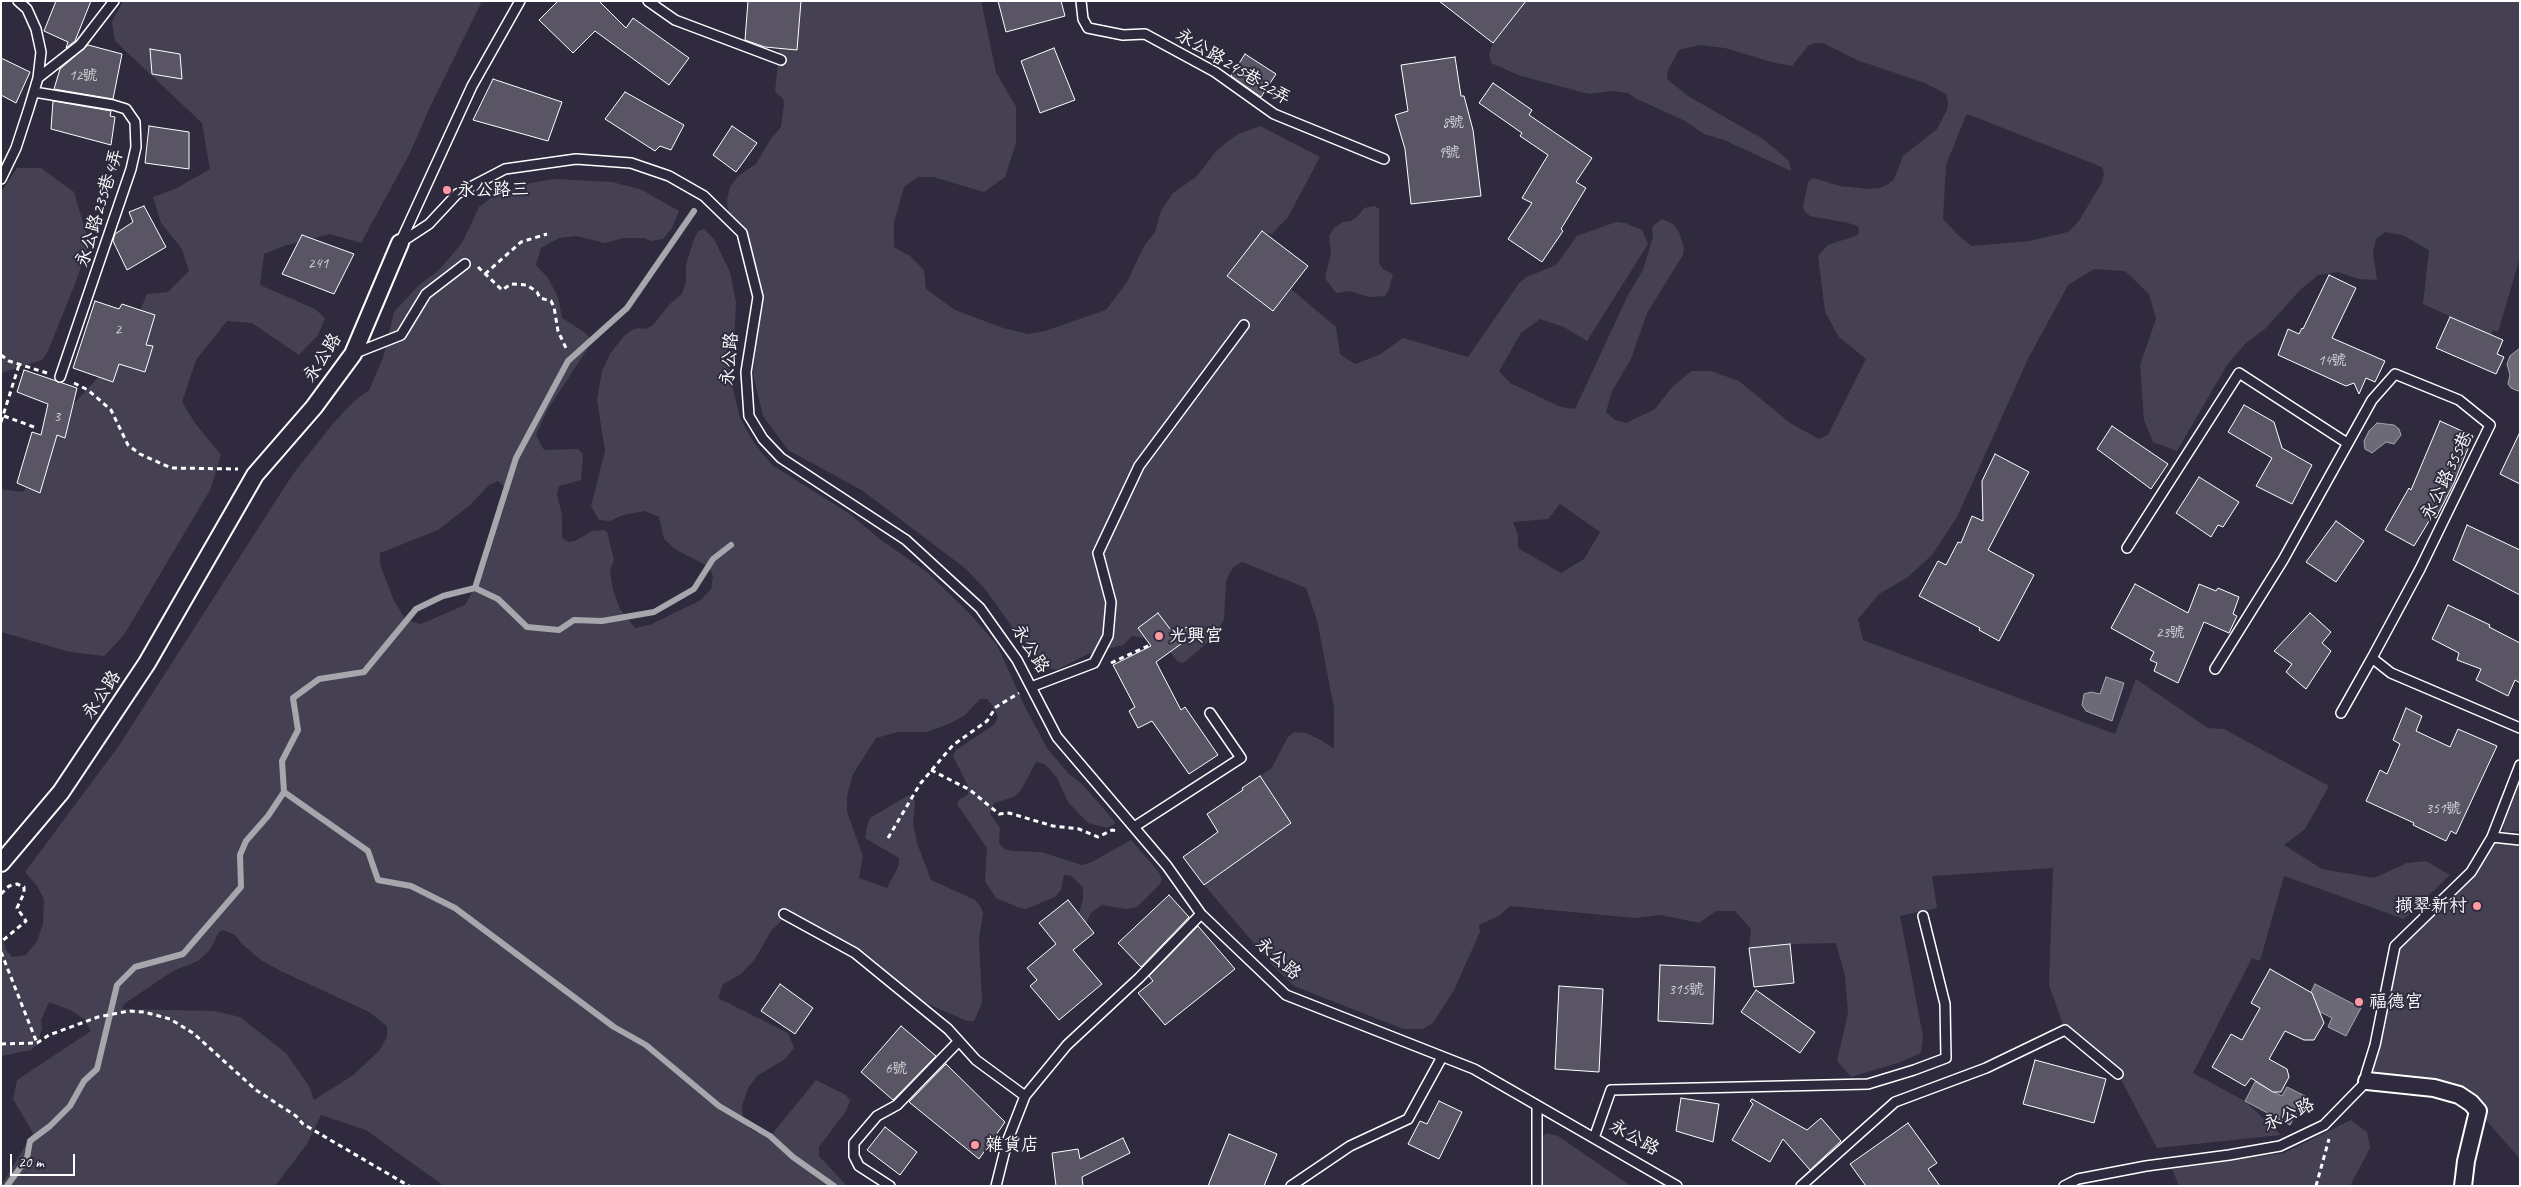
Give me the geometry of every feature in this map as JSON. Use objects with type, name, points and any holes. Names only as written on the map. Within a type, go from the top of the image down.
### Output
[{"type":"street","name":"永公路","points":[[1,863],[61,792],[147,663],[255,475],[314,407],[353,354],[400,242]]},
{"type":"street","points":[[2367,1081],[2434,1088],[2459,1095],[2471,1103],[2478,1111],[2466,1161],[2463,1186]]},
{"type":"lane","points":[[1,179],[16,148],[34,92],[38,78],[41,52],[36,29],[27,9],[18,1]]},
{"type":"lane","points":[[38,78],[80,45],[114,1]]},
{"type":"lane","points":[[400,242],[472,86],[520,1]]},
{"type":"lane","points":[[648,1],[675,20],[781,60]]},
{"type":"lane","name":"永公路245巷22弄","points":[[1081,1],[1083,19],[1088,28],[1123,35],[1145,34],[1215,72],[1274,114],[1384,159]]},
{"type":"lane","name":"永公路235巷4弄","points":[[34,92],[113,105],[126,109],[135,122],[136,147],[130,169],[60,377]]},
{"type":"lane","name":"永公路","points":[[400,242],[429,224],[457,194],[505,169],[531,165],[576,159],[631,163],[669,176],[704,196],[742,233],[758,297],[746,372],[749,416],[763,439],[781,458],[906,540],[980,608],[1017,660],[1057,737],[1167,866],[1201,914],[1286,996],[1474,1069],[1677,1186]]},
{"type":"lane","points":[[353,354],[401,335],[426,294],[465,264]]},
{"type":"lane","points":[[1031,687],[1094,663],[1108,636],[1111,602],[1098,553],[1139,466],[1244,325]]},
{"type":"lane","points":[[2127,548],[2238,373],[2347,443]]},
{"type":"lane","name":"永公路355巷","points":[[2214,670],[2283,560],[2372,400],[2395,374],[2459,400],[2490,425],[2420,569],[2341,713]]},
{"type":"lane","points":[[2372,658],[2391,673],[2520,728]]},
{"type":"lane","points":[[1134,827],[1241,758],[1210,713]]},
{"type":"lane","points":[[2367,1081],[2366,1074],[2375,1044],[2395,946],[2471,872],[2492,837],[2520,765]]},
{"type":"lane","points":[[2492,837],[2520,840]]},
{"type":"lane","points":[[784,914],[855,953],[948,1029],[976,1060],[1025,1096]]},
{"type":"lane","points":[[996,1186],[1007,1142],[1025,1096],[1067,1045],[1139,978],[1201,914]]},
{"type":"lane","points":[[1594,1138],[1611,1090],[1868,1084],[1946,1058],[1945,1004],[1923,916]]},
{"type":"lane","points":[[1802,1186],[1895,1102],[1986,1068],[2064,1030],[2118,1074]]},
{"type":"lane","points":[[890,1186],[859,1166],[854,1156],[854,1143],[877,1116],[897,1105],[958,1041]]},
{"type":"lane","points":[[1291,1186],[1350,1146],[1408,1119],[1442,1057]]},
{"type":"lane","name":"永公路","points":[[2064,1186],[2078,1179],[2146,1166],[2280,1146],[2324,1125],[2367,1081]]},
{"type":"lane","points":[[1537,1106],[1537,1186]]},
{"type":"path","points":[[485,274],[521,242],[547,234]]},
{"type":"path","points":[[465,264],[474,262],[502,290],[511,284],[527,285],[537,292],[540,298],[551,301],[554,307],[558,331],[566,348]]},
{"type":"path","points":[[1,355],[19,365],[60,377],[88,390],[111,410],[128,445],[140,454],[171,468],[238,469],[255,475]]},
{"type":"path","points":[[1,422],[19,365]]},
{"type":"path","points":[[4,416],[34,427]]},
{"type":"path","points":[[1094,663],[1103,667],[1150,645]]},
{"type":"path","points":[[888,838],[920,784],[953,745],[987,720],[996,707],[1018,693]]},
{"type":"path","points":[[931,770],[970,790],[999,814],[1009,812],[1053,826],[1079,829],[1098,837]]},
{"type":"path","points":[[1,894],[8,886],[17,884],[24,887],[24,893],[17,908],[26,920],[1,942]]},
{"type":"path","points":[[1,952],[37,1043]]},
{"type":"path","points":[[1,1044],[37,1043],[49,1035],[106,1016],[129,1011],[144,1012],[181,1024],[256,1090],[296,1116],[303,1124],[409,1186]]},
{"type":"path","points":[[2316,1186],[2330,1138],[2335,1129],[2336,1112]]},
{"type":"shaded area","points":[[123,1],[482,1],[430,107],[410,153],[361,243],[330,234],[284,246],[264,254],[260,285],[315,309],[325,318],[318,335],[299,355],[252,323],[227,321],[196,360],[182,402],[195,423],[221,455],[210,490],[124,635],[104,656],[70,652],[1,632],[1,489],[23,492],[39,470],[56,423],[105,370],[131,333],[147,294],[168,292],[189,271],[182,249],[161,223],[153,197],[177,188],[210,169],[202,123],[115,41],[112,22]]},
{"type":"shaded area","points":[[784,1],[981,1],[996,72],[1016,107],[1016,143],[1005,177],[984,192],[933,177],[918,177],[904,187],[894,222],[894,247],[910,256],[924,270],[926,289],[955,310],[1003,328],[1028,334],[1045,331],[1106,310],[1127,282],[1144,246],[1155,232],[1161,211],[1172,194],[1197,176],[1217,150],[1238,134],[1260,126],[1320,157],[1288,217],[1272,234],[1262,232],[1227,277],[1273,311],[1291,289],[1336,327],[1340,354],[1355,364],[1379,355],[1403,338],[1468,357],[1520,282],[1527,277],[1556,265],[1577,236],[1616,222],[1625,223],[1642,230],[1648,244],[1587,341],[1564,327],[1540,319],[1521,333],[1499,371],[1510,383],[1561,407],[1575,409],[1628,295],[1643,270],[1653,237],[1652,227],[1662,219],[1673,224],[1679,232],[1684,248],[1683,255],[1647,313],[1631,359],[1612,391],[1606,412],[1615,420],[1626,423],[1655,409],[1673,386],[1692,371],[1711,371],[1739,381],[1790,423],[1819,439],[1828,435],[1866,359],[1839,337],[1825,312],[1818,256],[1828,245],[1858,235],[1859,229],[1857,226],[1848,223],[1810,216],[1805,212],[1803,207],[1808,182],[1813,178],[1840,186],[1868,189],[1887,185],[1894,179],[1903,156],[1937,129],[1947,110],[1946,94],[1925,83],[1857,60],[1823,43],[1815,43],[1808,46],[1792,66],[1775,63],[1725,48],[1699,45],[1679,50],[1668,70],[1667,79],[1688,96],[1763,139],[1789,161],[1791,171],[1724,140],[1704,134],[1685,121],[1628,93],[1612,91],[1589,94],[1521,76],[1491,63],[1489,54],[1493,43],[1526,1],[2520,1],[2520,257],[2498,332],[2493,330],[2491,335],[2423,304],[2429,250],[2402,235],[2385,232],[2376,239],[2373,253],[2377,280],[2358,279],[2338,272],[2318,275],[2300,290],[2266,328],[2246,343],[2227,365],[2177,451],[2153,442],[2144,420],[2140,365],[2156,319],[2149,294],[2125,271],[2094,269],[2068,285],[2028,359],[1957,517],[1932,555],[1908,577],[1879,594],[1858,619],[1863,640],[2115,734],[2136,679],[2208,728],[2224,729],[2329,786],[2305,829],[2284,845],[2322,869],[2374,878],[2407,863],[2426,861],[2450,875],[2404,919],[2284,876],[2260,961],[2252,958],[2193,1073],[2245,1101],[2281,1135],[2157,1148],[2118,1074],[2065,1030],[2049,985],[2053,868],[1932,876],[1937,908],[1900,916],[1923,1036],[1921,1053],[1901,1062],[1851,1077],[1837,1061],[1848,1013],[1845,976],[1836,943],[1790,944],[1749,948],[1751,929],[1735,911],[1716,911],[1699,923],[1661,915],[1635,918],[1510,906],[1499,916],[1479,925],[1480,932],[1454,990],[1433,1023],[1423,1029],[1403,1029],[1294,986],[1277,970],[1204,885],[1273,835],[1260,776],[1271,769],[1288,737],[1294,732],[1306,733],[1334,749],[1334,708],[1317,620],[1306,588],[1242,562],[1230,572],[1226,582],[1224,619],[1215,636],[1186,661],[1182,663],[1177,661],[1162,641],[1132,636],[1123,645],[1088,654],[1057,670],[1040,666],[985,589],[966,569],[863,491],[788,450],[763,416],[753,374],[762,299],[747,234],[728,213],[727,200],[730,187],[738,176],[756,164],[770,140],[781,127],[783,98],[775,92]],"holes":[[[1966,115],[2102,167],[2104,174],[2102,182],[2079,221],[2068,232],[2029,241],[1971,246],[1943,219],[1946,165]],[[1560,504],[1600,532],[1584,559],[1561,573],[1518,548],[1518,535],[1513,522],[1548,519]]]},
{"type":"shaded area","points":[[17,168],[41,168],[74,192],[89,243],[75,284],[48,351],[42,360],[1,373],[1,192]]},
{"type":"shaded area","points":[[555,179],[612,182],[642,190],[679,211],[672,228],[663,239],[651,241],[644,238],[623,238],[605,243],[576,236],[559,238],[541,248],[536,265],[548,278],[558,297],[562,318],[590,338],[588,348],[548,409],[536,435],[544,450],[578,449],[583,454],[581,480],[559,486],[557,494],[562,515],[562,538],[568,542],[575,541],[592,531],[604,530],[607,532],[614,560],[610,570],[613,590],[620,609],[635,628],[650,625],[701,600],[711,589],[713,576],[709,567],[675,549],[664,539],[659,517],[645,511],[623,515],[610,521],[599,520],[591,506],[605,451],[597,400],[602,371],[610,354],[624,336],[632,330],[646,329],[653,325],[670,304],[682,294],[686,282],[686,265],[693,242],[698,231],[704,229],[714,239],[730,272],[736,302],[732,385],[740,418],[754,443],[772,465],[850,514],[881,540],[927,572],[970,614],[997,645],[1025,707],[1047,748],[1116,823],[1107,828],[1088,823],[1068,802],[1057,778],[1045,764],[1036,762],[1021,790],[1014,797],[994,803],[990,814],[1000,828],[999,843],[1004,849],[1041,852],[1082,865],[1092,862],[1131,840],[1158,871],[1162,879],[1160,884],[1137,907],[1126,909],[1102,905],[1091,913],[1086,923],[1079,914],[1083,899],[1083,888],[1072,876],[1064,875],[1061,890],[1055,897],[1026,909],[996,898],[985,881],[987,848],[957,804],[960,799],[968,795],[968,786],[953,756],[956,750],[995,724],[998,717],[992,705],[987,699],[980,699],[965,715],[949,724],[927,732],[898,732],[876,738],[853,774],[847,796],[847,812],[863,856],[859,878],[887,888],[899,865],[899,858],[865,838],[867,826],[870,818],[909,795],[915,801],[913,823],[917,843],[931,880],[975,900],[980,906],[983,913],[979,940],[982,1003],[974,1021],[967,1021],[926,1003],[862,950],[790,912],[771,931],[755,959],[741,974],[723,984],[718,998],[788,1033],[794,1048],[785,1059],[757,1076],[748,1088],[742,1106],[743,1123],[755,1132],[773,1133],[816,1080],[846,1095],[850,1101],[846,1111],[819,1147],[819,1156],[847,1186],[444,1186],[366,1130],[321,1115],[307,1144],[275,1186],[1,1186],[33,1133],[13,1099],[17,1080],[91,1031],[84,1019],[72,1011],[49,1002],[41,1020],[42,1028],[37,1045],[31,1050],[1,1056],[1,931],[6,950],[12,957],[26,955],[37,941],[43,924],[44,899],[37,886],[25,872],[118,747],[293,474],[331,426],[353,402],[369,390],[383,358],[394,312],[419,285],[438,271],[462,243],[479,207],[496,194],[531,183]],"holes":[[[498,481],[509,491],[485,568],[465,605],[421,624],[406,620],[394,601],[380,564],[380,553],[438,530],[470,505],[489,485]],[[223,930],[235,935],[242,944],[262,961],[369,1012],[387,1026],[387,1037],[379,1051],[352,1076],[314,1100],[309,1086],[286,1053],[240,1017],[214,1011],[122,1009],[124,1004],[173,971],[198,961],[210,950],[219,932]]]},
{"type":"shaded area","points":[[1375,206],[1379,209],[1379,263],[1383,269],[1393,274],[1389,289],[1385,296],[1369,297],[1350,291],[1336,293],[1325,278],[1331,253],[1329,236],[1334,228],[1343,222],[1351,221],[1364,208]]},
{"type":"shaded area","points":[[2520,348],[2520,390],[2518,391],[2511,388],[2508,384],[2510,375],[2507,364],[2510,356]]},
{"type":"shaded area","points":[[2377,423],[2394,425],[2399,429],[2401,435],[2394,444],[2386,442],[2372,453],[2365,449],[2364,441],[2369,431]]},
{"type":"shaded area","points":[[2106,677],[2124,683],[2112,721],[2086,711],[2082,705],[2084,694],[2091,692],[2100,694]]},
{"type":"shaded area","points":[[2520,783],[2520,831],[2503,832],[2504,823]]},
{"type":"shaded area","points":[[2492,837],[2520,840],[2520,1159],[2478,1111],[2459,1095],[2367,1081],[2395,946],[2471,872]]},
{"type":"shaded area","points":[[2315,984],[2361,1008],[2346,1036],[2328,1027],[2332,1018],[2305,1004]]},
{"type":"shaded area","points":[[2255,1082],[2282,1096],[2287,1087],[2305,1096],[2290,1125],[2245,1101]]},
{"type":"shaded area","points":[[2351,1120],[2367,1132],[2370,1148],[2350,1186],[2179,1186],[2172,1169],[2284,1153]]},
{"type":"shaded area","points":[[1547,1133],[1558,1136],[1631,1186],[1533,1186],[1542,1180],[1541,1138]]},
{"type":"building","points":[[56,1],[91,1],[75,41],[66,48],[68,42],[44,31]]},
{"type":"building","points":[[558,1],[599,1],[626,28],[633,18],[689,58],[669,85],[595,31],[573,53],[539,20]]},
{"type":"building","points":[[748,1],[801,1],[797,50],[765,47],[745,40]]},
{"type":"building","points":[[998,1],[1061,1],[1065,16],[1006,32]]},
{"type":"building","points":[[1439,1],[1526,1],[1493,43]]},
{"type":"building","points":[[88,45],[122,54],[113,99],[54,89],[60,69]]},
{"type":"building","points":[[1054,48],[1075,100],[1040,113],[1021,61]]},
{"type":"building","points":[[150,49],[180,54],[182,79],[152,74]]},
{"type":"building","points":[[1245,54],[1276,74],[1261,97],[1231,76]]},
{"type":"building","points":[[1455,57],[1461,96],[1464,96],[1473,130],[1481,196],[1411,204],[1405,149],[1395,115],[1408,111],[1401,65]]},
{"type":"building","points":[[1,58],[30,72],[16,103],[1,95]]},
{"type":"building","points":[[493,79],[562,102],[548,141],[473,120]]},
{"type":"building","points":[[1493,83],[1532,110],[1529,115],[1592,158],[1576,182],[1586,188],[1561,229],[1563,231],[1542,262],[1508,239],[1532,203],[1522,198],[1548,155],[1520,136],[1522,133],[1479,103]]},
{"type":"building","points":[[625,92],[684,125],[671,150],[660,146],[655,151],[605,119]]},
{"type":"building","points":[[53,101],[111,111],[110,116],[115,117],[111,145],[51,129]]},
{"type":"building","points":[[149,126],[189,132],[189,169],[145,163]]},
{"type":"building","points":[[732,126],[757,143],[736,172],[713,155]]},
{"type":"building","points":[[144,206],[166,247],[127,270],[113,241],[115,234],[133,222],[129,212]]},
{"type":"building","points":[[1262,231],[1308,266],[1273,311],[1227,276]]},
{"type":"building","points":[[302,235],[354,254],[334,294],[282,274]]},
{"type":"building","points":[[2329,275],[2356,288],[2332,338],[2385,361],[2375,382],[2366,378],[2359,394],[2354,383],[2346,386],[2278,355],[2288,329],[2299,334],[2303,329]]},
{"type":"building","points":[[95,301],[119,309],[122,304],[155,315],[146,345],[153,346],[145,372],[119,364],[113,382],[73,368]]},
{"type":"building","points":[[2450,317],[2503,340],[2497,354],[2504,357],[2496,374],[2436,348]]},
{"type":"building","points":[[24,370],[77,388],[65,438],[57,435],[40,493],[17,483],[32,432],[41,435],[48,404],[17,392]]},
{"type":"building","points":[[2244,405],[2274,422],[2282,448],[2312,465],[2292,504],[2256,486],[2272,458],[2228,432]]},
{"type":"building","points":[[2440,421],[2473,436],[2454,483],[2436,518],[2432,516],[2414,546],[2385,530],[2409,488],[2411,490]]},
{"type":"building","points":[[2112,426],[2168,464],[2151,489],[2097,449]]},
{"type":"building","points":[[2520,432],[2520,484],[2500,474]]},
{"type":"building","points":[[1995,454],[2029,472],[1988,550],[2034,575],[1999,641],[1979,630],[1980,628],[1919,596],[1938,561],[1946,565],[1958,542],[1961,543],[1972,516],[1983,521],[1982,481]]},
{"type":"building","points":[[2199,477],[2239,502],[2223,527],[2218,525],[2211,537],[2176,513]]},
{"type":"building","points":[[2336,521],[2364,541],[2336,582],[2306,562]]},
{"type":"building","points":[[2467,525],[2520,550],[2520,595],[2453,560]]},
{"type":"building","points":[[2135,584],[2188,613],[2199,584],[2216,591],[2218,588],[2239,597],[2233,614],[2237,616],[2229,633],[2204,622],[2178,683],[2154,671],[2157,663],[2150,660],[2154,652],[2111,628]]},
{"type":"building","points":[[2448,605],[2490,625],[2489,627],[2520,643],[2520,683],[2515,680],[2508,696],[2476,680],[2481,669],[2457,660],[2459,653],[2432,639]]},
{"type":"building","points":[[1158,613],[1174,634],[1187,627],[1192,636],[1156,662],[1181,710],[1185,707],[1218,755],[1189,774],[1152,721],[1138,728],[1129,711],[1135,707],[1113,665],[1151,646],[1138,628]]},
{"type":"building","points":[[2310,613],[2331,632],[2322,643],[2331,651],[2306,689],[2286,672],[2292,664],[2274,651]]},
{"type":"building","points":[[2406,708],[2422,716],[2416,731],[2450,747],[2458,729],[2497,746],[2456,834],[2451,831],[2446,841],[2413,825],[2414,823],[2366,801],[2380,770],[2387,774],[2400,744],[2393,740]]},
{"type":"building","points":[[1260,776],[1291,823],[1204,885],[1183,857],[1218,832],[1207,814]]},
{"type":"building","points":[[1169,895],[1189,917],[1141,967],[1118,943]]},
{"type":"building","points":[[1068,900],[1094,933],[1073,950],[1102,984],[1059,1020],[1030,986],[1037,980],[1027,968],[1056,944],[1039,923]]},
{"type":"building","points":[[1198,926],[1235,969],[1165,1025],[1138,993],[1153,981],[1149,976]]},
{"type":"building","points":[[1790,944],[1794,983],[1754,987],[1749,948]]},
{"type":"building","points":[[1660,965],[1715,967],[1713,1024],[1658,1021]]},
{"type":"building","points":[[2270,969],[2312,993],[2324,1023],[2314,1040],[2304,1040],[2285,1031],[2269,1059],[2287,1069],[2289,1077],[2281,1092],[2273,1092],[2251,1078],[2245,1086],[2212,1067],[2231,1034],[2242,1040],[2260,1008],[2251,1003]]},
{"type":"building","points":[[780,984],[813,1008],[795,1034],[761,1011]]},
{"type":"building","points":[[1559,986],[1603,989],[1599,1072],[1555,1069]]},
{"type":"building","points":[[1756,990],[1815,1032],[1800,1053],[1741,1012]]},
{"type":"building","points":[[901,1026],[936,1056],[893,1100],[861,1072]]},
{"type":"building","points":[[2035,1060],[2106,1079],[2094,1123],[2023,1104]]},
{"type":"building","points":[[946,1064],[1005,1122],[979,1159],[909,1102]]},
{"type":"building","points":[[1681,1098],[1719,1104],[1713,1142],[1676,1131]]},
{"type":"building","points":[[1752,1099],[1807,1130],[1821,1118],[1841,1141],[1810,1170],[1783,1139],[1770,1162],[1732,1140],[1753,1104],[1750,1101]]},
{"type":"building","points":[[1439,1101],[1462,1112],[1439,1159],[1408,1144],[1420,1121],[1427,1124]]},
{"type":"building","points":[[1908,1123],[1937,1163],[1928,1169],[1940,1186],[1866,1186],[1850,1164]]},
{"type":"building","points":[[885,1127],[917,1152],[900,1175],[867,1150]]},
{"type":"building","points":[[1229,1134],[1277,1154],[1264,1186],[1208,1186]]},
{"type":"building","points":[[1123,1138],[1130,1153],[1082,1177],[1083,1186],[1056,1186],[1052,1153],[1078,1149],[1080,1159]]},
{"type":"waterway","points":[[475,588],[516,458],[568,361],[627,308],[694,211]]},
{"type":"waterway","points":[[7,1186],[27,1158],[30,1141],[50,1126],[70,1106],[84,1081],[97,1069],[117,985],[135,967],[183,954],[241,887],[240,855],[246,841],[268,816],[284,792],[282,761],[298,730],[293,698],[319,679],[364,672],[416,609],[443,596],[475,588],[498,599],[527,627],[559,630],[574,620],[602,621],[654,612],[694,589],[713,559],[731,545]]},
{"type":"waterway","points":[[284,792],[368,851],[378,880],[411,886],[455,908],[614,1027],[646,1045],[719,1106],[770,1136],[793,1157],[834,1186]]},
{"type":"place","name":"永公路三","points":[[447,190]]},
{"type":"place","name":"光興宮","points":[[1159,636]]},
{"type":"place","name":"擷翠新村","points":[[2477,906]]},
{"type":"place","name":"福德宮","points":[[2359,1002]]},
{"type":"place","name":"雜貨店","points":[[975,1145]]}]
